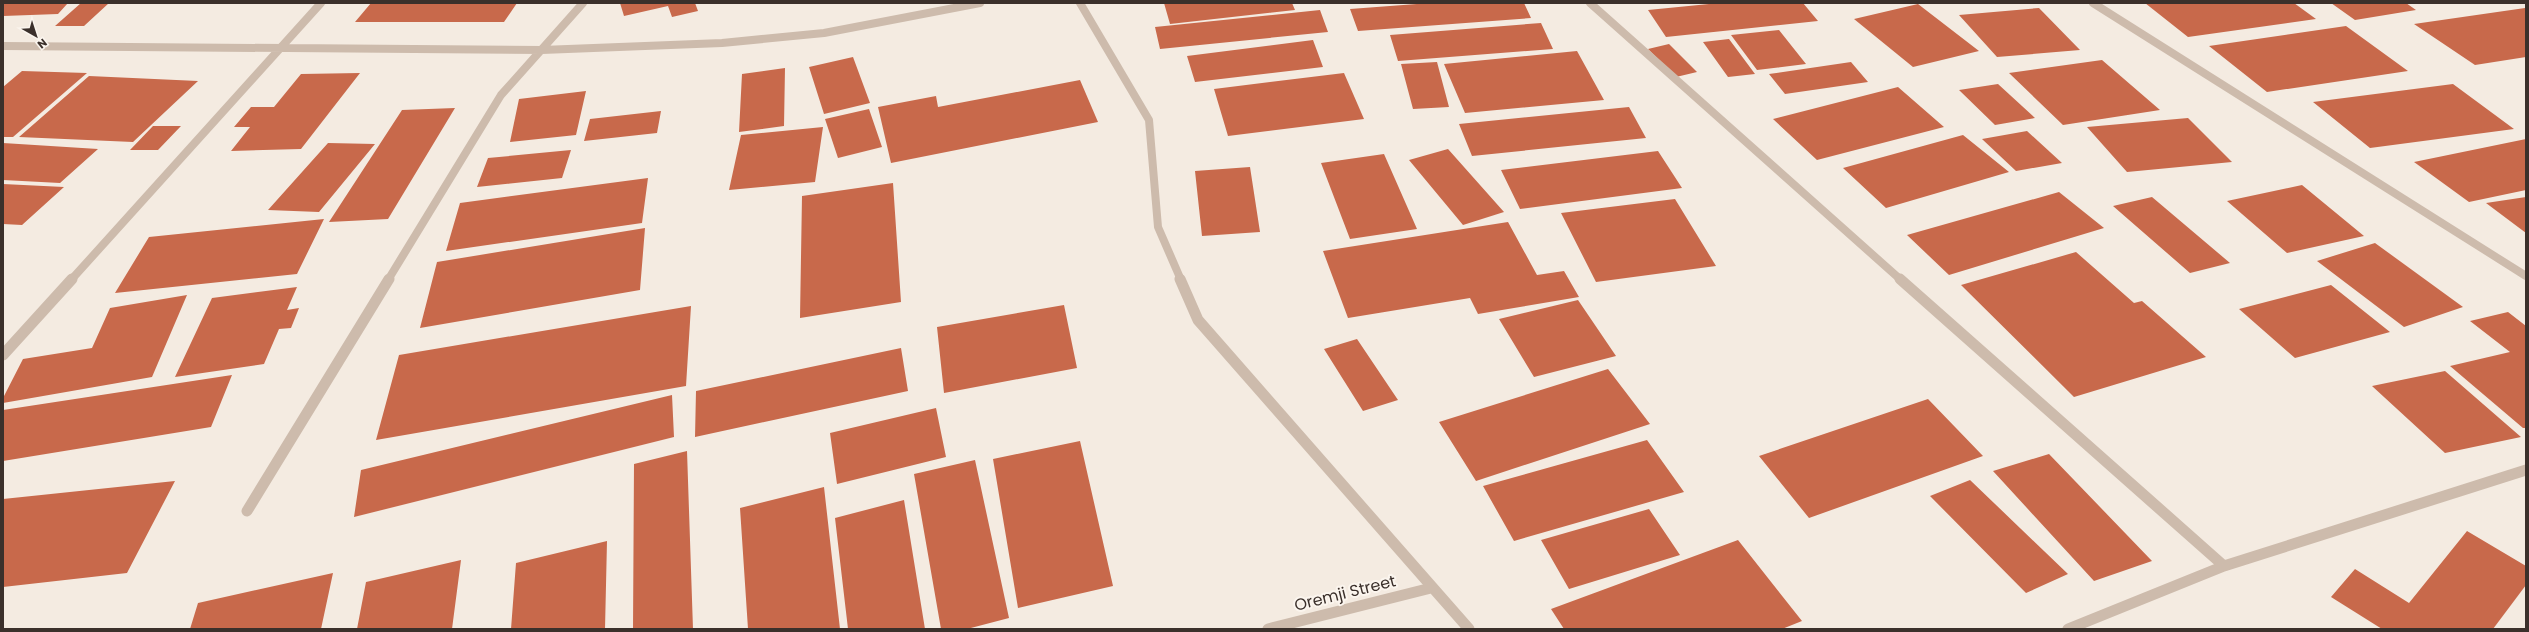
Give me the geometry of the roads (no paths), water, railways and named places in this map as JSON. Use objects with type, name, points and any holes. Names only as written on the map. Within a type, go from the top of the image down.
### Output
[{"type":"street","points":[[3,355],[321,3]]},
{"type":"street","points":[[247,511],[501,95],[583,3]]},
{"type":"street","points":[[3,46],[542,50],[722,43],[777,39],[824,32],[980,3]]},
{"type":"street","points":[[1080,3],[1149,120],[1158,227],[1198,320],[1431,588],[1469,629]]},
{"type":"street","points":[[1590,3],[2224,566]]},
{"type":"street","points":[[2093,3],[2526,276]]},
{"type":"street","points":[[2068,629],[2224,566],[2526,470]]},
{"type":"street","name":"Oremji Street","points":[[1268,629],[1431,588]]}]
